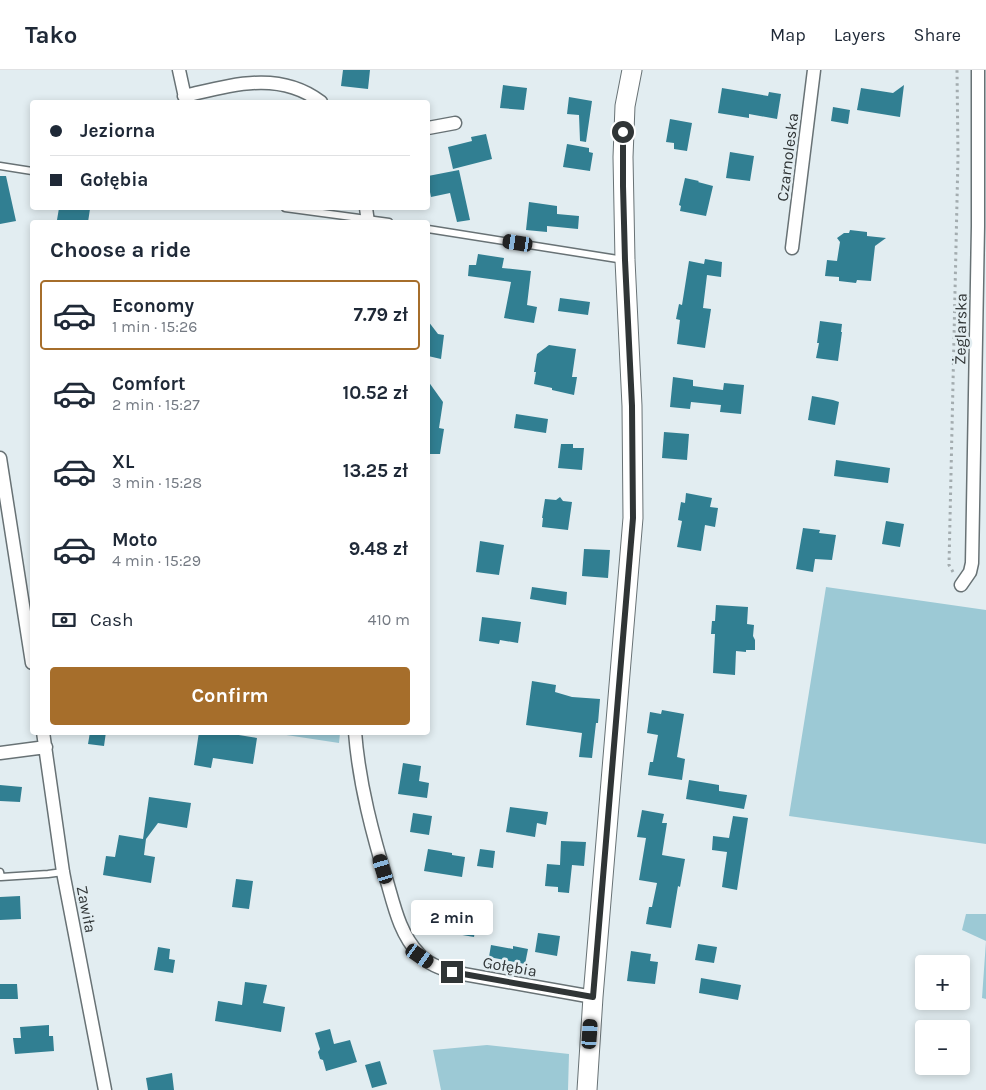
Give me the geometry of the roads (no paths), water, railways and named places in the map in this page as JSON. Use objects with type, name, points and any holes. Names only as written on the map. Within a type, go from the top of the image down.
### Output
[{"type":"street","points":[[178,70],[185,99],[226,86],[262,80],[277,81],[291,85],[304,90],[318,100]]},
{"type":"street","points":[[587,1090],[593,997],[632,536],[632,406],[625,260],[623,132],[625,106],[632,70]]},
{"type":"street","name":"Czarnoleska","points":[[792,248],[814,70]]},
{"type":"street","name":"Żeglarska","points":[[961,585],[970,572],[972,563],[978,226],[978,70]]},
{"type":"street","points":[[430,128],[455,123]]},
{"type":"street","points":[[0,458],[30,650]]},
{"type":"street","name":"Zawiła","points":[[44,735],[63,872],[104,1090]]},
{"type":"street","name":"Gołębia","points":[[355,735],[362,780],[378,851],[399,922],[405,936],[420,956],[433,965],[452,972],[593,997]]},
{"type":"street","points":[[0,753],[46,747]]},
{"type":"lane","points":[[0,166],[30,171]]},
{"type":"lane","points":[[306,210],[367,216],[382,220]]},
{"type":"lane","points":[[430,229],[625,260]]},
{"type":"lane","points":[[0,872],[1,877],[63,872]]}]
